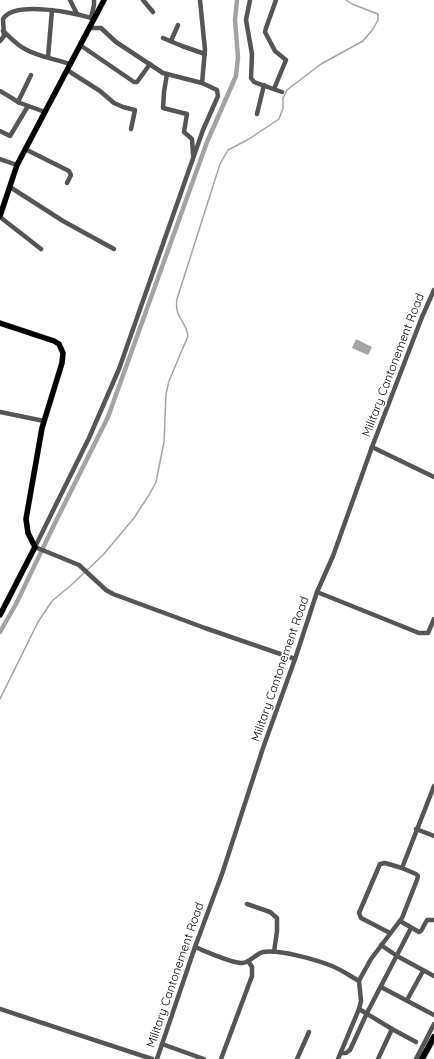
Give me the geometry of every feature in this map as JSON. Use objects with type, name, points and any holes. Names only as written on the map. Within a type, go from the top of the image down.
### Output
[{"type":"highway","points":[[422,1059],[434,1037]]},
{"type":"main road","points":[[0,216],[17,165],[89,28],[92,19],[106,0]]},
{"type":"main road","points":[[0,323],[54,341],[62,348],[62,363],[44,420],[26,519],[28,533],[37,548],[0,615]]},
{"type":"street","points":[[70,0],[77,14]]},
{"type":"street","points":[[0,41],[3,38],[2,19],[10,13],[27,9],[52,10],[77,14],[92,19],[94,0]]},
{"type":"street","points":[[144,0],[153,12]]},
{"type":"street","points":[[200,0],[205,54],[202,83]]},
{"type":"street","points":[[250,0],[246,20],[252,54],[251,78],[254,82],[282,92]]},
{"type":"street","points":[[274,89],[286,60],[275,51],[266,32],[276,0]]},
{"type":"street","points":[[48,57],[52,10]]},
{"type":"street","points":[[171,41],[178,25]]},
{"type":"street","points":[[89,28],[101,28],[116,42],[167,74],[202,83],[217,90],[218,96],[202,130],[125,355],[89,438],[37,548],[84,568],[106,590],[114,594],[205,628],[295,659]]},
{"type":"street","points":[[3,31],[16,43],[35,54],[70,64]]},
{"type":"street","points":[[163,38],[205,54]]},
{"type":"street","points":[[80,45],[134,82],[137,82],[150,64]]},
{"type":"street","points":[[67,70],[100,91],[114,103],[135,110],[131,129]]},
{"type":"street","points":[[167,74],[163,108],[188,115],[184,132],[192,139],[192,159]]},
{"type":"street","points":[[18,102],[31,75]]},
{"type":"street","points":[[257,114],[264,85]]},
{"type":"street","points":[[1,94],[45,112]]},
{"type":"street","points":[[0,131],[10,136],[28,106]]},
{"type":"street","points":[[25,149],[69,171],[71,175],[67,183]]},
{"type":"street","points":[[0,159],[17,165]]},
{"type":"street","points":[[10,187],[63,221],[114,249]]},
{"type":"street","points":[[0,216],[40,249]]},
{"type":"street","name":"Military Cantonement Road","points":[[157,1059],[195,947],[222,874],[263,748],[317,592],[333,556],[372,447],[422,317],[434,290]]},
{"type":"street","points":[[0,412],[44,420]]},
{"type":"street","points":[[372,447],[434,477]]},
{"type":"street","points":[[317,592],[424,634],[428,633],[434,619]]},
{"type":"street","points":[[402,868],[434,786]]},
{"type":"street","points":[[416,829],[434,836]]},
{"type":"street","points":[[338,1059],[359,1009],[361,1001],[359,981],[371,959],[403,916],[418,878],[416,874],[385,863],[380,864],[359,914],[361,918],[390,933]]},
{"type":"street","points":[[247,904],[270,912],[277,918],[274,952]]},
{"type":"street","points":[[400,921],[417,932],[421,932],[427,920],[434,920]]},
{"type":"street","points":[[341,1053],[346,1053],[350,1050],[367,1013],[411,928]]},
{"type":"street","points":[[381,945],[397,956],[434,976]]},
{"type":"street","points":[[195,947],[239,962],[248,961],[263,952],[287,954],[324,963],[345,972],[359,981]]},
{"type":"street","points":[[221,1059],[252,976],[252,967],[248,961]]},
{"type":"street","points":[[407,1000],[423,971]]},
{"type":"street","points":[[381,987],[434,1015]]},
{"type":"street","points":[[0,1009],[152,1059]]},
{"type":"street","points":[[359,1009],[416,1042]]},
{"type":"street","points":[[416,1059],[434,1024]]},
{"type":"street","points":[[378,1059],[392,1029]]},
{"type":"street","points":[[297,1059],[309,1032]]},
{"type":"street","points":[[162,1044],[204,1059]]},
{"type":"shaded area","points":[[356,339],[372,347],[368,355],[352,348]]},
{"type":"waterway","points":[[0,632],[16,604],[108,417],[207,142],[236,76],[238,57],[235,20],[237,0]]},
{"type":"waterway","points":[[0,699],[38,622],[52,601],[103,555],[134,518],[156,482],[164,442],[166,394],[169,381],[188,336],[185,326],[177,311],[177,299],[220,164],[228,150],[249,139],[279,119],[283,108],[283,98],[287,90],[321,64],[363,41],[373,29],[378,20],[378,14],[352,4],[346,0]]}]
